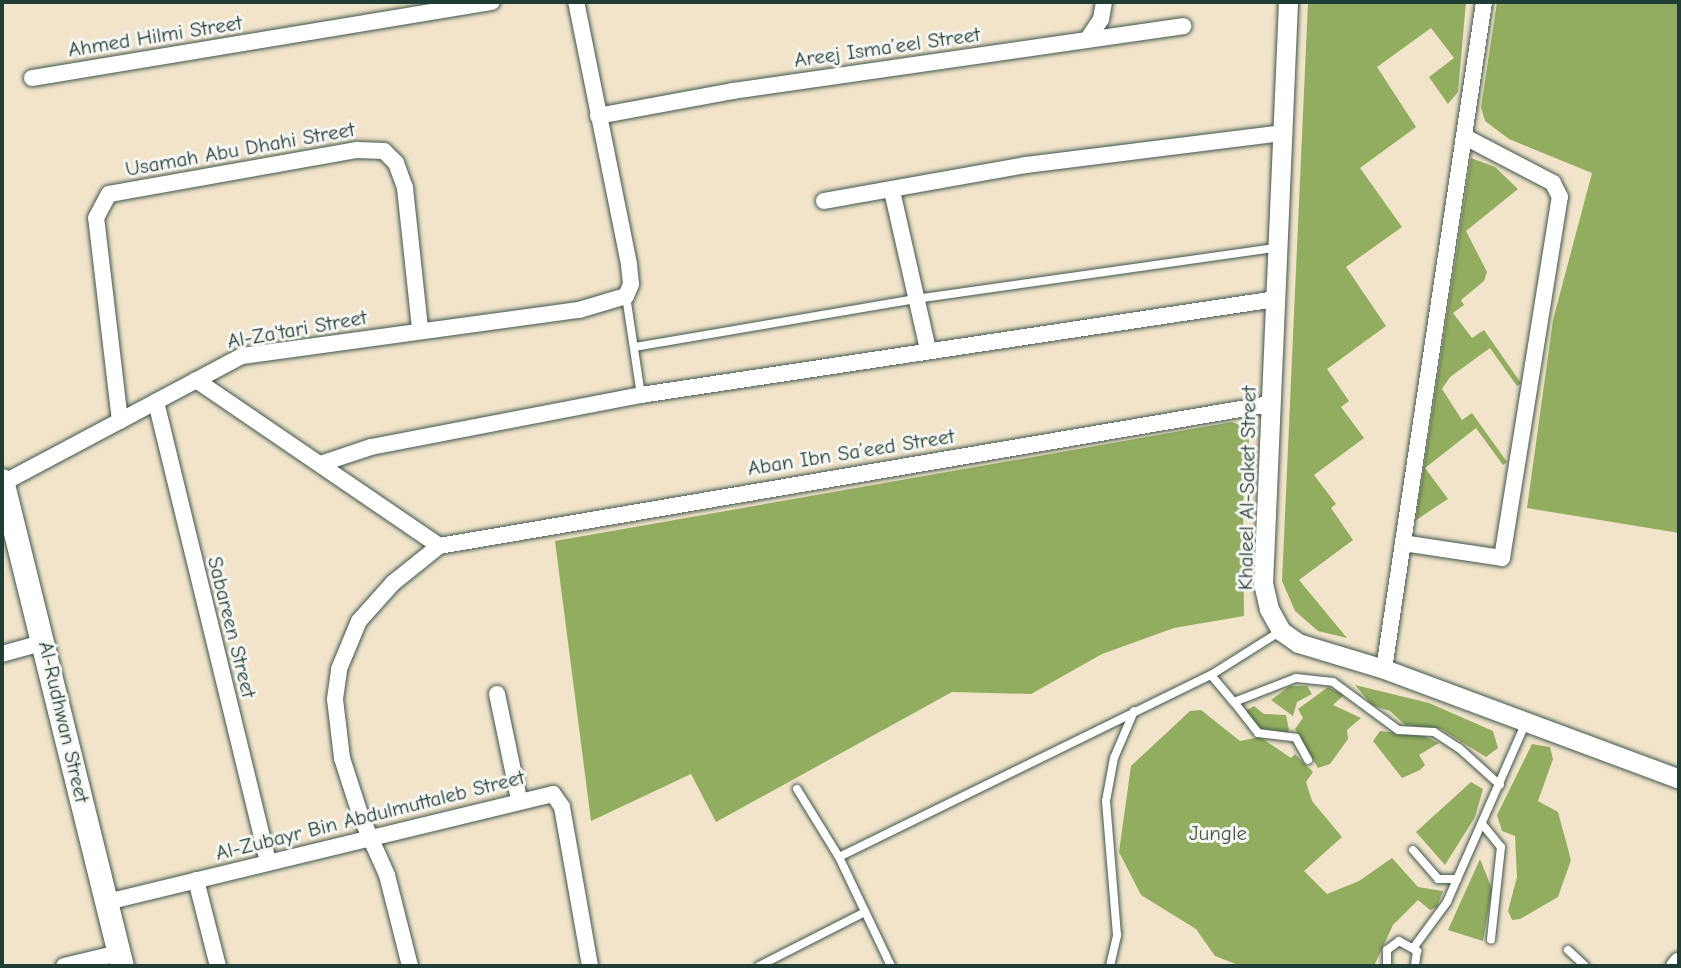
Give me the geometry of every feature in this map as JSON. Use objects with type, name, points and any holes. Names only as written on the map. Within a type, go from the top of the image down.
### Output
[{"type":"main road","name":"Al-Rudhwan Street","points":[[2,482],[45,642],[120,959]]},
{"type":"street","name":"Ahmed Hilmi Street","points":[[32,78],[492,2]]},
{"type":"street","points":[[576,2],[629,264],[631,284],[626,296]]},
{"type":"street","points":[[1089,37],[1101,19],[1104,2]]},
{"type":"street","name":"Khaleel Al-Saket Street","points":[[1281,631],[1269,609],[1263,583],[1288,2]]},
{"type":"street","points":[[1384,669],[1484,2]]},
{"type":"street","name":"Areej Isma’eel Street","points":[[598,116],[1089,37],[1183,26]]},
{"type":"street","points":[[824,201],[1026,166],[1284,133]]},
{"type":"street","points":[[1403,543],[1502,558],[1560,197],[1553,183],[1465,137]]},
{"type":"street","name":"Usamah Abu Dhahi Street","points":[[120,421],[96,218],[109,194],[357,150],[384,151],[396,163],[405,188],[420,329]]},
{"type":"street","points":[[892,191],[928,350]]},
{"type":"street","name":"Al-Za'tari Street","points":[[2,482],[242,356],[420,329],[579,310],[626,296]]},
{"type":"street","points":[[323,463],[371,447],[641,395],[1276,299]]},
{"type":"street","points":[[196,380],[323,463],[439,545],[374,603],[347,643],[339,669],[336,735],[369,836],[387,875],[410,966]]},
{"type":"street","name":"Sabareen Street","points":[[156,402],[268,862]]},
{"type":"street","name":"Aban Ibn Sa’eed Street","points":[[439,545],[1270,404]]},
{"type":"street","points":[[1281,631],[1298,643],[1384,669],[1525,724],[1679,779]]},
{"type":"street","points":[[2,654],[45,642]]},
{"type":"street","points":[[497,694],[519,799]]},
{"type":"street","name":"Al-Zubayr Bin Abdulmuttaleb Street","points":[[107,902],[548,794],[560,800],[590,966]]},
{"type":"street","points":[[196,880],[218,966]]},
{"type":"street","points":[[64,966],[120,959]]},
{"type":"street","points":[[1675,966],[1679,961]]},
{"type":"lane","points":[[635,347],[916,299],[1279,247]]},
{"type":"lane","points":[[626,296],[641,395]]},
{"type":"lane","points":[[839,857],[1211,675],[1281,631]]},
{"type":"lane","points":[[1211,675],[1258,733],[1296,738],[1308,760]]},
{"type":"lane","points":[[1234,702],[1296,678],[1333,682],[1398,730],[1434,732],[1460,748],[1500,785]]},
{"type":"lane","points":[[1110,966],[1117,935],[1106,801],[1114,758],[1134,711]]},
{"type":"lane","points":[[1415,966],[1414,947],[1457,879],[1483,825],[1525,724]]},
{"type":"lane","points":[[797,789],[839,857],[891,966]]},
{"type":"lane","points":[[1483,825],[1501,847],[1491,939]]},
{"type":"lane","points":[[1413,850],[1438,879],[1457,879]]},
{"type":"lane","points":[[759,966],[864,912]]},
{"type":"lane","points":[[1387,966],[1385,955],[1390,946],[1404,941],[1414,947]]},
{"type":"lane","points":[[1569,950],[1586,966]]},
{"type":"green space","points":[[1308,2],[1466,2],[1458,92],[1448,104],[1429,77],[1454,58],[1431,28],[1377,67],[1416,127],[1360,168],[1402,227],[1346,267],[1386,326],[1327,369],[1349,401],[1341,407],[1364,438],[1314,475],[1336,504],[1331,508],[1353,540],[1299,580],[1347,638],[1318,631],[1295,611],[1282,581]]},
{"type":"green space","points":[[1497,2],[1679,2],[1679,533],[1527,508],[1553,320],[1592,173],[1509,139],[1485,121],[1481,107]]},
{"type":"green space","points":[[1471,158],[1495,167],[1518,189],[1466,231],[1487,272],[1484,281],[1461,300],[1464,305],[1453,313],[1472,338],[1484,330],[1521,383],[1517,386],[1490,348],[1450,377],[1442,389],[1462,420],[1472,413],[1507,462],[1503,465],[1476,428],[1425,468],[1448,499],[1416,520]]},
{"type":"green space","points":[[1232,422],[1250,429],[1243,504],[1244,616],[1174,628],[1102,654],[1031,694],[952,692],[716,822],[691,774],[591,821],[555,541]]},
{"type":"green space","points":[[1355,685],[1429,703],[1493,731],[1498,748],[1486,757],[1441,729],[1405,725],[1390,711],[1372,705]]},
{"type":"green space","points":[[1290,686],[1307,686],[1312,694],[1297,702],[1293,716],[1271,700]]},
{"type":"green space","points":[[1328,687],[1344,695],[1333,705],[1361,718],[1347,730],[1348,739],[1330,764],[1318,768],[1295,729],[1303,718],[1298,709]]},
{"type":"green space","points":[[1254,706],[1264,714],[1286,715],[1289,730],[1283,737],[1269,738],[1249,723],[1244,712]]},
{"type":"green space","name":"Jungle","points":[[1201,710],[1240,741],[1260,737],[1291,758],[1295,754],[1313,772],[1306,782],[1312,801],[1342,837],[1304,871],[1327,894],[1359,881],[1392,858],[1418,887],[1443,891],[1437,907],[1430,910],[1418,900],[1393,925],[1374,966],[1241,966],[1215,956],[1196,929],[1141,895],[1119,852],[1131,766],[1190,711]]},
{"type":"green space","points":[[1380,731],[1424,736],[1439,743],[1419,755],[1425,765],[1420,770],[1402,778],[1373,741]]},
{"type":"green space","points":[[1532,744],[1550,747],[1553,759],[1538,801],[1558,812],[1571,860],[1558,897],[1520,919],[1512,920],[1508,911],[1517,877],[1515,836],[1502,831],[1497,815]]},
{"type":"green space","points":[[1471,782],[1483,789],[1475,817],[1445,865],[1416,832]]},
{"type":"green space","points":[[1480,859],[1492,889],[1483,941],[1448,930]]}]
